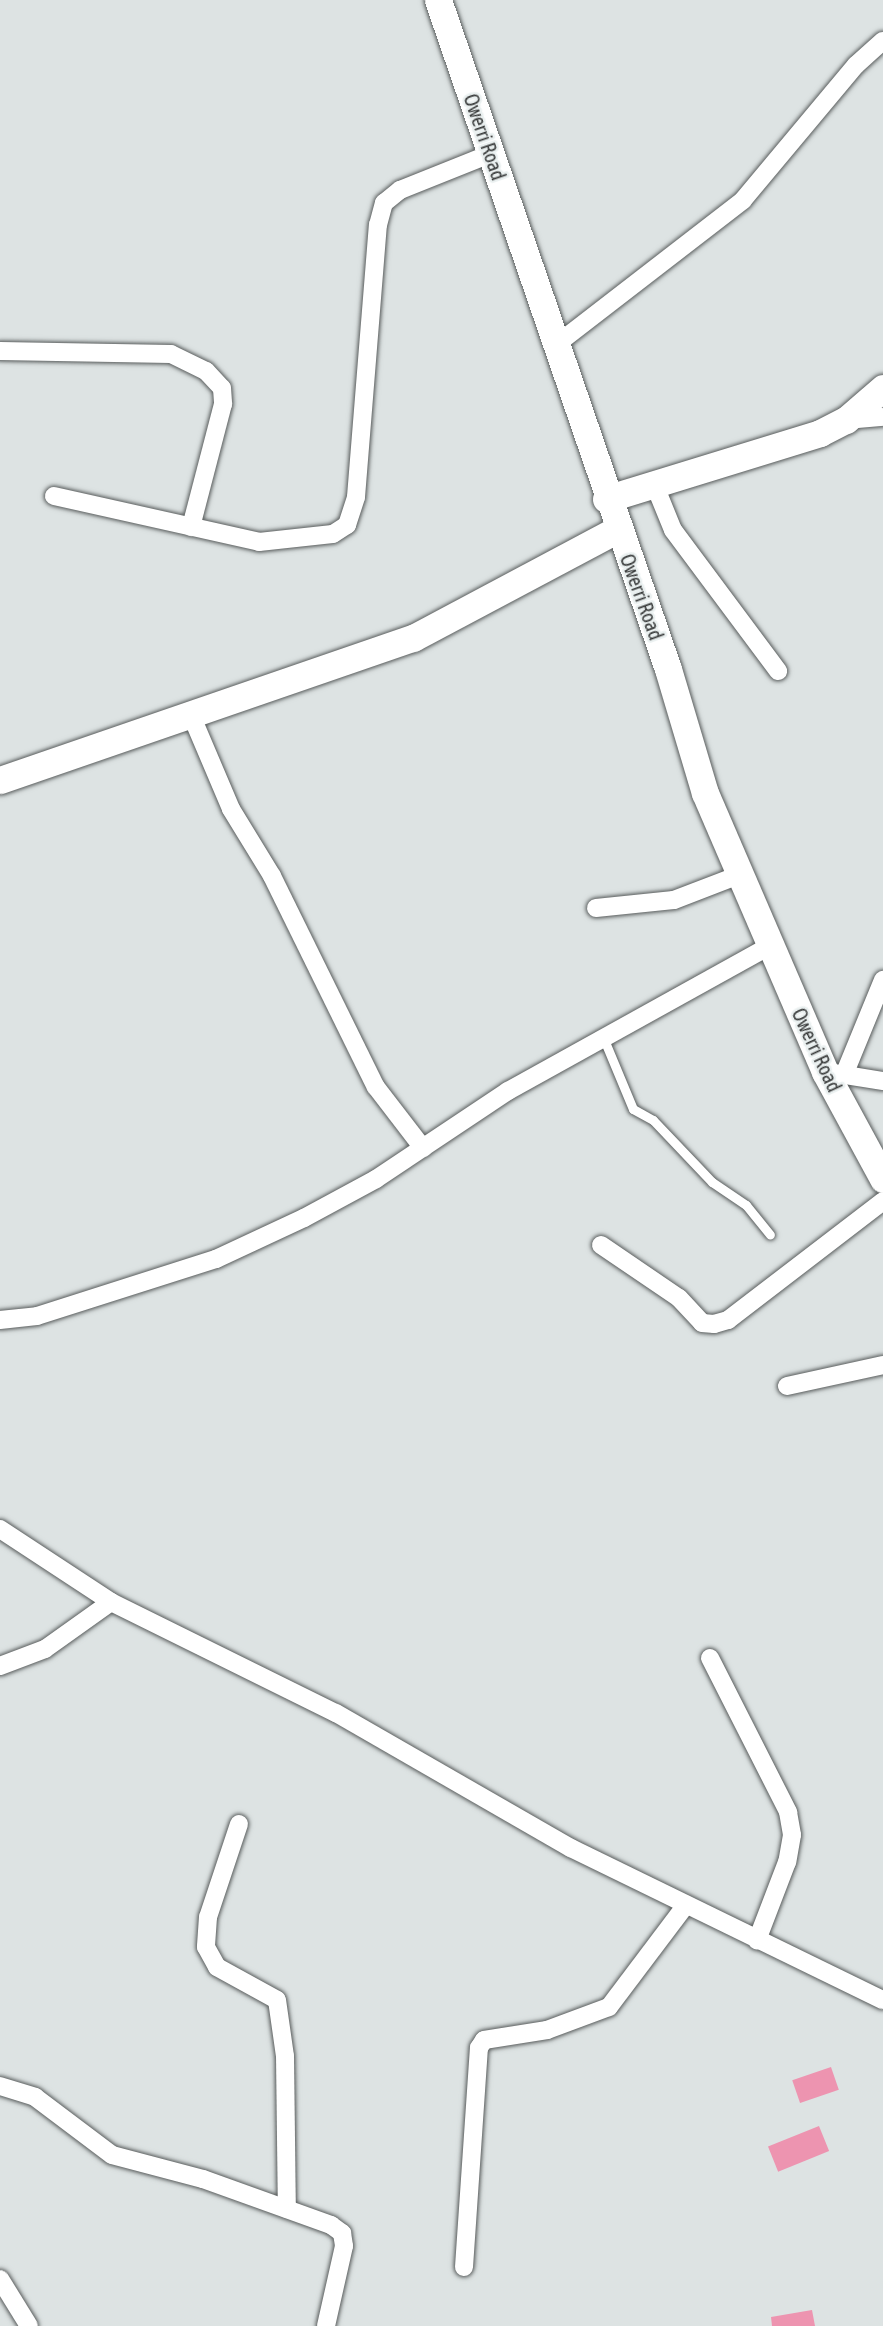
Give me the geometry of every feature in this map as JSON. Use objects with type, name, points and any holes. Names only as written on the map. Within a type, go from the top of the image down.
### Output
[{"type":"main road","name":"Owerri Road","points":[[438,0],[557,344],[606,499],[705,793],[770,946],[835,1073],[883,1179]]},
{"type":"main road","points":[[606,499],[652,481],[846,420],[883,388]]},
{"type":"main road","points":[[2,776],[192,717],[413,638],[618,529]]},
{"type":"street","points":[[557,344],[743,200],[856,65],[883,41]]},
{"type":"street","points":[[54,496],[259,542],[333,534],[347,525],[356,496],[378,225],[384,203],[399,190],[490,154]]},
{"type":"street","points":[[0,351],[171,354],[206,371],[222,388],[223,404],[191,527]]},
{"type":"street","points":[[846,420],[883,417]]},
{"type":"street","points":[[652,481],[673,530],[778,671]]},
{"type":"street","points":[[192,717],[231,809],[277,886],[376,1086],[423,1148]]},
{"type":"street","points":[[596,908],[674,900],[739,875]]},
{"type":"street","points":[[0,1320],[37,1316],[216,1259],[376,1179],[603,1037],[770,946]]},
{"type":"street","points":[[883,980],[835,1073],[883,1081]]},
{"type":"street","points":[[601,1245],[679,1298],[702,1323],[714,1324],[729,1320],[883,1201]]},
{"type":"street","points":[[787,1386],[883,1365]]},
{"type":"street","points":[[0,1529],[111,1602],[336,1713],[571,1848],[883,2000]]},
{"type":"street","points":[[0,1666],[45,1649],[111,1602]]},
{"type":"street","points":[[710,1658],[774,1780],[790,1824],[787,1862],[757,1940]]},
{"type":"street","points":[[239,1824],[208,1917],[207,1947],[217,1967],[277,2000],[285,2056],[287,2209]]},
{"type":"street","points":[[464,2267],[479,2048],[484,2040],[547,2030],[609,2007],[686,1905]]},
{"type":"street","points":[[0,2086],[35,2097],[112,2155],[287,2209],[342,2233],[344,2246],[326,2326]]},
{"type":"street","points":[[0,2279],[29,2326]]},
{"type":"lane","points":[[603,1037],[633,1109],[653,1120],[712,1182],[746,1205],[770,1236]]},
{"type":"building","points":[[831,2067],[839,2090],[800,2103],[792,2080]]},
{"type":"building","points":[[819,2126],[829,2151],[778,2172],[768,2147]]},
{"type":"building","points":[[812,2310],[815,2326],[772,2326],[771,2317]]}]
